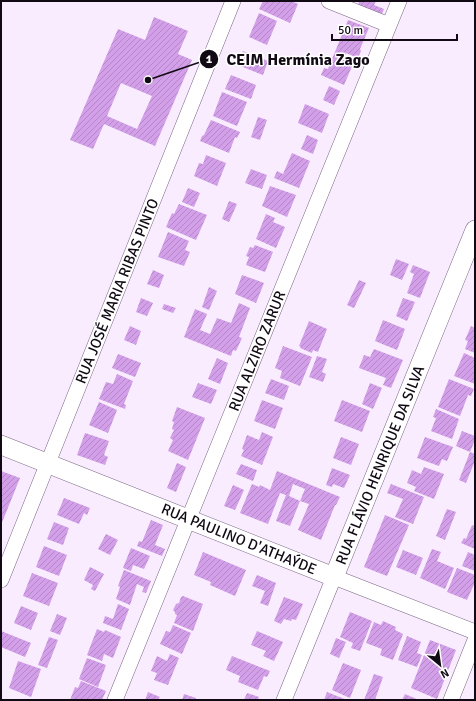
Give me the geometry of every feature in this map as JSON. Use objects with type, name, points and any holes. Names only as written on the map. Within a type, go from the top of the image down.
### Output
[{"type":"street","name":"RUA JOSÉ MARIA RIBAS PINTO","points":[[1,580],[233,1]]},
{"type":"street","points":[[329,1],[389,25]]},
{"type":"street","name":"RUA ALZIRO ZARUR","points":[[115,700],[399,1]]},
{"type":"street","name":"RUA FLÁVIO HENRIQUE DA SILVA","points":[[284,700],[475,230]]},
{"type":"street","name":"RUA PAULINO D'ATHAÝDE","points":[[1,445],[475,632]]},
{"type":"street","points":[[451,700],[475,640]]},
{"type":"building","points":[[263,1],[291,1],[298,4],[290,23],[259,9]]},
{"type":"building","points":[[359,1],[376,1],[374,5],[384,9],[382,14],[358,5]]},
{"type":"building","points":[[259,13],[277,21],[267,45],[249,37]]},
{"type":"building","points":[[154,17],[188,31],[178,54],[192,60],[155,146],[104,124],[93,149],[70,140],[118,29],[145,40]],"holes":[[[121,83],[152,96],[137,129],[107,116]]]},
{"type":"building","points":[[348,20],[369,28],[360,49],[361,51],[358,58],[346,53],[343,60],[353,64],[344,85],[321,75],[324,68],[328,69]]},
{"type":"building","points":[[243,51],[268,61],[263,75],[238,65]]},
{"type":"building","points":[[231,75],[256,85],[251,99],[225,89]]},
{"type":"building","points":[[329,86],[340,91],[334,105],[323,100]]},
{"type":"building","points":[[222,92],[247,102],[237,126],[213,116]]},
{"type":"building","points":[[305,104],[329,114],[322,133],[298,123]]},
{"type":"building","points":[[258,117],[267,120],[260,140],[251,137]]},
{"type":"building","points":[[211,120],[240,132],[237,138],[235,137],[229,153],[200,141]]},
{"type":"building","points":[[307,135],[318,140],[313,154],[301,149]]},
{"type":"building","points":[[292,153],[310,161],[299,188],[274,178],[277,171],[283,174]]},
{"type":"building","points":[[206,155],[226,163],[217,186],[194,176],[199,163],[203,164]]},
{"type":"building","points":[[251,169],[267,175],[262,189],[245,183]]},
{"type":"building","points":[[270,186],[296,195],[287,217],[262,206]]},
{"type":"building","points":[[188,188],[200,193],[194,207],[182,202]]},
{"type":"building","points":[[229,201],[237,204],[229,222],[222,219]]},
{"type":"building","points":[[179,204],[207,215],[196,240],[166,227],[172,213],[174,214]]},
{"type":"building","points":[[266,214],[275,218],[273,222],[285,227],[276,248],[256,239]]},
{"type":"building","points":[[168,232],[189,241],[185,250],[190,252],[184,266],[158,257]]},
{"type":"building","points":[[255,245],[273,252],[265,272],[246,265],[249,257],[246,256],[250,247],[253,248]]},
{"type":"building","points":[[396,259],[409,264],[402,280],[390,275]]},
{"type":"building","points":[[413,265],[430,272],[420,298],[407,293],[414,274],[410,272]]},
{"type":"building","points":[[153,270],[164,275],[159,288],[147,284]]},
{"type":"building","points":[[242,275],[264,283],[256,303],[235,294]]},
{"type":"building","points":[[359,280],[366,283],[354,308],[347,305]]},
{"type":"building","points":[[209,287],[217,291],[209,310],[202,307]]},
{"type":"building","points":[[141,298],[153,303],[147,316],[136,312]]},
{"type":"building","points":[[403,298],[415,302],[407,321],[396,316]]},
{"type":"building","points":[[239,303],[250,308],[239,337],[242,338],[236,351],[233,350],[231,356],[184,337],[195,309],[207,314],[200,330],[210,334],[217,318],[231,323]]},
{"type":"building","points":[[164,304],[176,308],[173,313],[162,309]]},
{"type":"building","points":[[383,320],[405,329],[397,350],[375,341]]},
{"type":"building","points":[[309,321],[327,329],[318,352],[313,350],[312,353],[300,348],[301,347],[299,346]]},
{"type":"building","points":[[130,326],[141,331],[136,345],[124,340]]},
{"type":"building","points":[[471,326],[475,328],[475,353],[465,349],[468,341],[465,340]]},
{"type":"building","points":[[283,346],[312,357],[300,386],[280,378],[282,371],[275,368]]},
{"type":"building","points":[[374,349],[403,360],[391,388],[383,385],[386,378],[359,368],[364,355],[370,357]]},
{"type":"building","points":[[464,353],[475,358],[475,384],[454,376]]},
{"type":"building","points":[[118,354],[141,363],[135,377],[112,368]]},
{"type":"building","points":[[317,356],[327,359],[322,372],[326,374],[323,382],[309,377]]},
{"type":"building","points":[[217,358],[228,363],[220,384],[208,379]]},
{"type":"building","points":[[117,374],[133,381],[124,404],[126,405],[125,409],[99,399],[106,382],[113,384]]},
{"type":"building","points":[[271,379],[289,386],[284,400],[265,393]]},
{"type":"building","points":[[449,379],[474,389],[471,396],[468,395],[460,416],[438,407]]},
{"type":"building","points":[[198,383],[217,390],[211,404],[192,397]]},
{"type":"building","points":[[370,383],[382,388],[373,409],[362,404]]},
{"type":"building","points":[[262,400],[283,408],[275,429],[254,421]]},
{"type":"building","points":[[342,400],[370,411],[362,432],[334,421]]},
{"type":"building","points":[[99,402],[117,410],[108,433],[89,425]]},
{"type":"building","points":[[177,407],[205,418],[188,460],[168,451],[173,440],[170,438],[174,430],[172,429],[174,422],[172,421]]},
{"type":"building","points":[[436,409],[459,419],[452,439],[431,431],[436,418],[433,417]]},
{"type":"building","points":[[462,431],[475,436],[470,452],[456,446]]},
{"type":"building","points":[[262,432],[273,437],[262,465],[241,456],[244,450],[242,449],[247,435],[259,440]]},
{"type":"building","points":[[85,433],[109,441],[104,455],[108,457],[105,465],[77,455]]},
{"type":"building","points":[[341,437],[359,444],[351,465],[333,458]]},
{"type":"building","points":[[425,437],[453,447],[447,461],[442,459],[439,466],[417,458]]},
{"type":"building","points":[[470,452],[475,454],[475,464],[474,463],[466,483],[459,480]]},
{"type":"building","points":[[177,463],[186,467],[176,492],[167,488]]},
{"type":"building","points":[[241,464],[257,470],[253,481],[236,474]]},
{"type":"building","points":[[424,467],[444,474],[434,499],[414,491],[416,487],[407,483],[412,470],[421,474]]},
{"type":"building","points":[[332,468],[350,475],[344,488],[333,484],[332,487],[326,485]]},
{"type":"building","points":[[1,471],[20,478],[1,525]]},
{"type":"building","points":[[277,471],[340,497],[335,505],[321,540],[298,530],[309,504],[300,501],[290,526],[276,521],[286,495],[280,493],[268,524],[240,513],[252,484],[259,487],[260,485],[270,490]],"holes":[[[293,484],[305,489],[300,501],[289,496]]]},
{"type":"building","points":[[391,484],[424,497],[413,524],[395,517],[403,499],[387,493]]},
{"type":"building","points":[[233,485],[244,490],[235,510],[224,506]]},
{"type":"building","points":[[64,498],[90,508],[87,515],[84,513],[79,524],[57,515]]},
{"type":"building","points":[[447,509],[456,512],[445,540],[436,536]]},
{"type":"building","points":[[385,515],[409,525],[387,576],[364,567]]},
{"type":"building","points":[[151,520],[163,525],[155,545],[165,549],[162,556],[137,546],[139,541],[142,542]]},
{"type":"building","points":[[54,522],[69,528],[63,545],[47,539]]},
{"type":"building","points":[[472,525],[475,526],[475,549],[461,543],[464,538],[466,539]]},
{"type":"building","points":[[106,534],[118,540],[110,555],[98,549]]},
{"type":"building","points":[[44,546],[67,555],[59,576],[36,567]]},
{"type":"building","points":[[131,548],[150,556],[144,569],[133,565],[131,571],[123,568]]},
{"type":"building","points":[[432,549],[441,552],[437,561],[454,568],[445,589],[420,578]]},
{"type":"building","points":[[403,550],[423,558],[416,575],[396,567]]},
{"type":"building","points":[[203,552],[246,570],[235,596],[210,585],[211,582],[194,575]]},
{"type":"building","points":[[468,552],[475,555],[475,571],[462,566]]},
{"type":"building","points":[[90,567],[104,574],[95,591],[91,589],[93,585],[84,580]]},
{"type":"building","points":[[457,568],[475,575],[475,582],[467,600],[447,592]]},
{"type":"building","points":[[124,570],[151,581],[146,593],[142,592],[144,587],[137,584],[130,605],[116,599],[120,587],[118,586]]},
{"type":"building","points":[[32,573],[58,583],[49,606],[23,596]]},
{"type":"building","points":[[257,575],[276,583],[268,606],[260,603],[265,591],[252,586]]},
{"type":"building","points":[[183,596],[203,604],[193,631],[174,623],[177,615],[173,610]]},
{"type":"building","points":[[284,597],[303,604],[296,620],[292,619],[291,621],[284,619],[281,624],[274,621]]},
{"type":"building","points":[[118,604],[129,609],[121,630],[103,623],[105,616],[113,619]]},
{"type":"building","points":[[21,606],[38,613],[31,630],[14,623]]},
{"type":"building","points":[[350,612],[372,621],[360,651],[351,648],[353,643],[340,637]]},
{"type":"building","points":[[57,614],[67,618],[60,635],[50,631]]},
{"type":"building","points":[[383,621],[396,627],[395,630],[403,634],[393,660],[380,655],[382,649],[366,643],[374,622],[381,625]]},
{"type":"building","points":[[173,625],[191,633],[182,654],[160,644],[166,631],[170,632]]},
{"type":"building","points":[[97,629],[104,632],[105,630],[121,637],[113,658],[104,654],[102,661],[87,655]]},
{"type":"building","points":[[1,631],[31,643],[25,657],[1,647]]},
{"type":"building","points":[[257,631],[283,642],[274,661],[263,656],[266,651],[251,645]]},
{"type":"building","points":[[407,636],[421,642],[417,653],[422,655],[417,667],[398,660]]},
{"type":"building","points":[[49,637],[58,640],[47,668],[38,665]]},
{"type":"building","points":[[336,638],[346,642],[339,658],[330,654]]},
{"type":"building","points":[[430,640],[456,650],[437,699],[411,688]]},
{"type":"building","points":[[170,654],[179,658],[168,685],[154,680],[157,673],[151,671],[157,656],[167,661]]},
{"type":"building","points":[[232,656],[270,671],[267,677],[264,676],[258,690],[238,682],[240,676],[226,670]]},
{"type":"building","points":[[87,658],[106,665],[98,687],[79,679]]},
{"type":"building","points":[[18,661],[41,669],[31,697],[9,688]]},
{"type":"building","points":[[343,663],[361,670],[350,698],[332,690]]},
{"type":"building","points":[[374,674],[383,677],[375,700],[364,700]]},
{"type":"building","points":[[81,681],[106,691],[102,700],[70,700],[75,687],[78,688]]},
{"type":"building","points":[[148,692],[160,697],[158,700],[145,700]]},
{"type":"building","points":[[327,692],[347,700],[324,700]]},
{"type":"building","points":[[247,693],[259,697],[258,700],[244,700]]},
{"type":"building","points":[[184,694],[196,698],[195,700],[182,700]]},
{"type":"building","points":[[405,694],[419,700],[402,700]]},
{"type":"place","name":"CEIM Hermínia Zago","points":[[148,80]]}]
